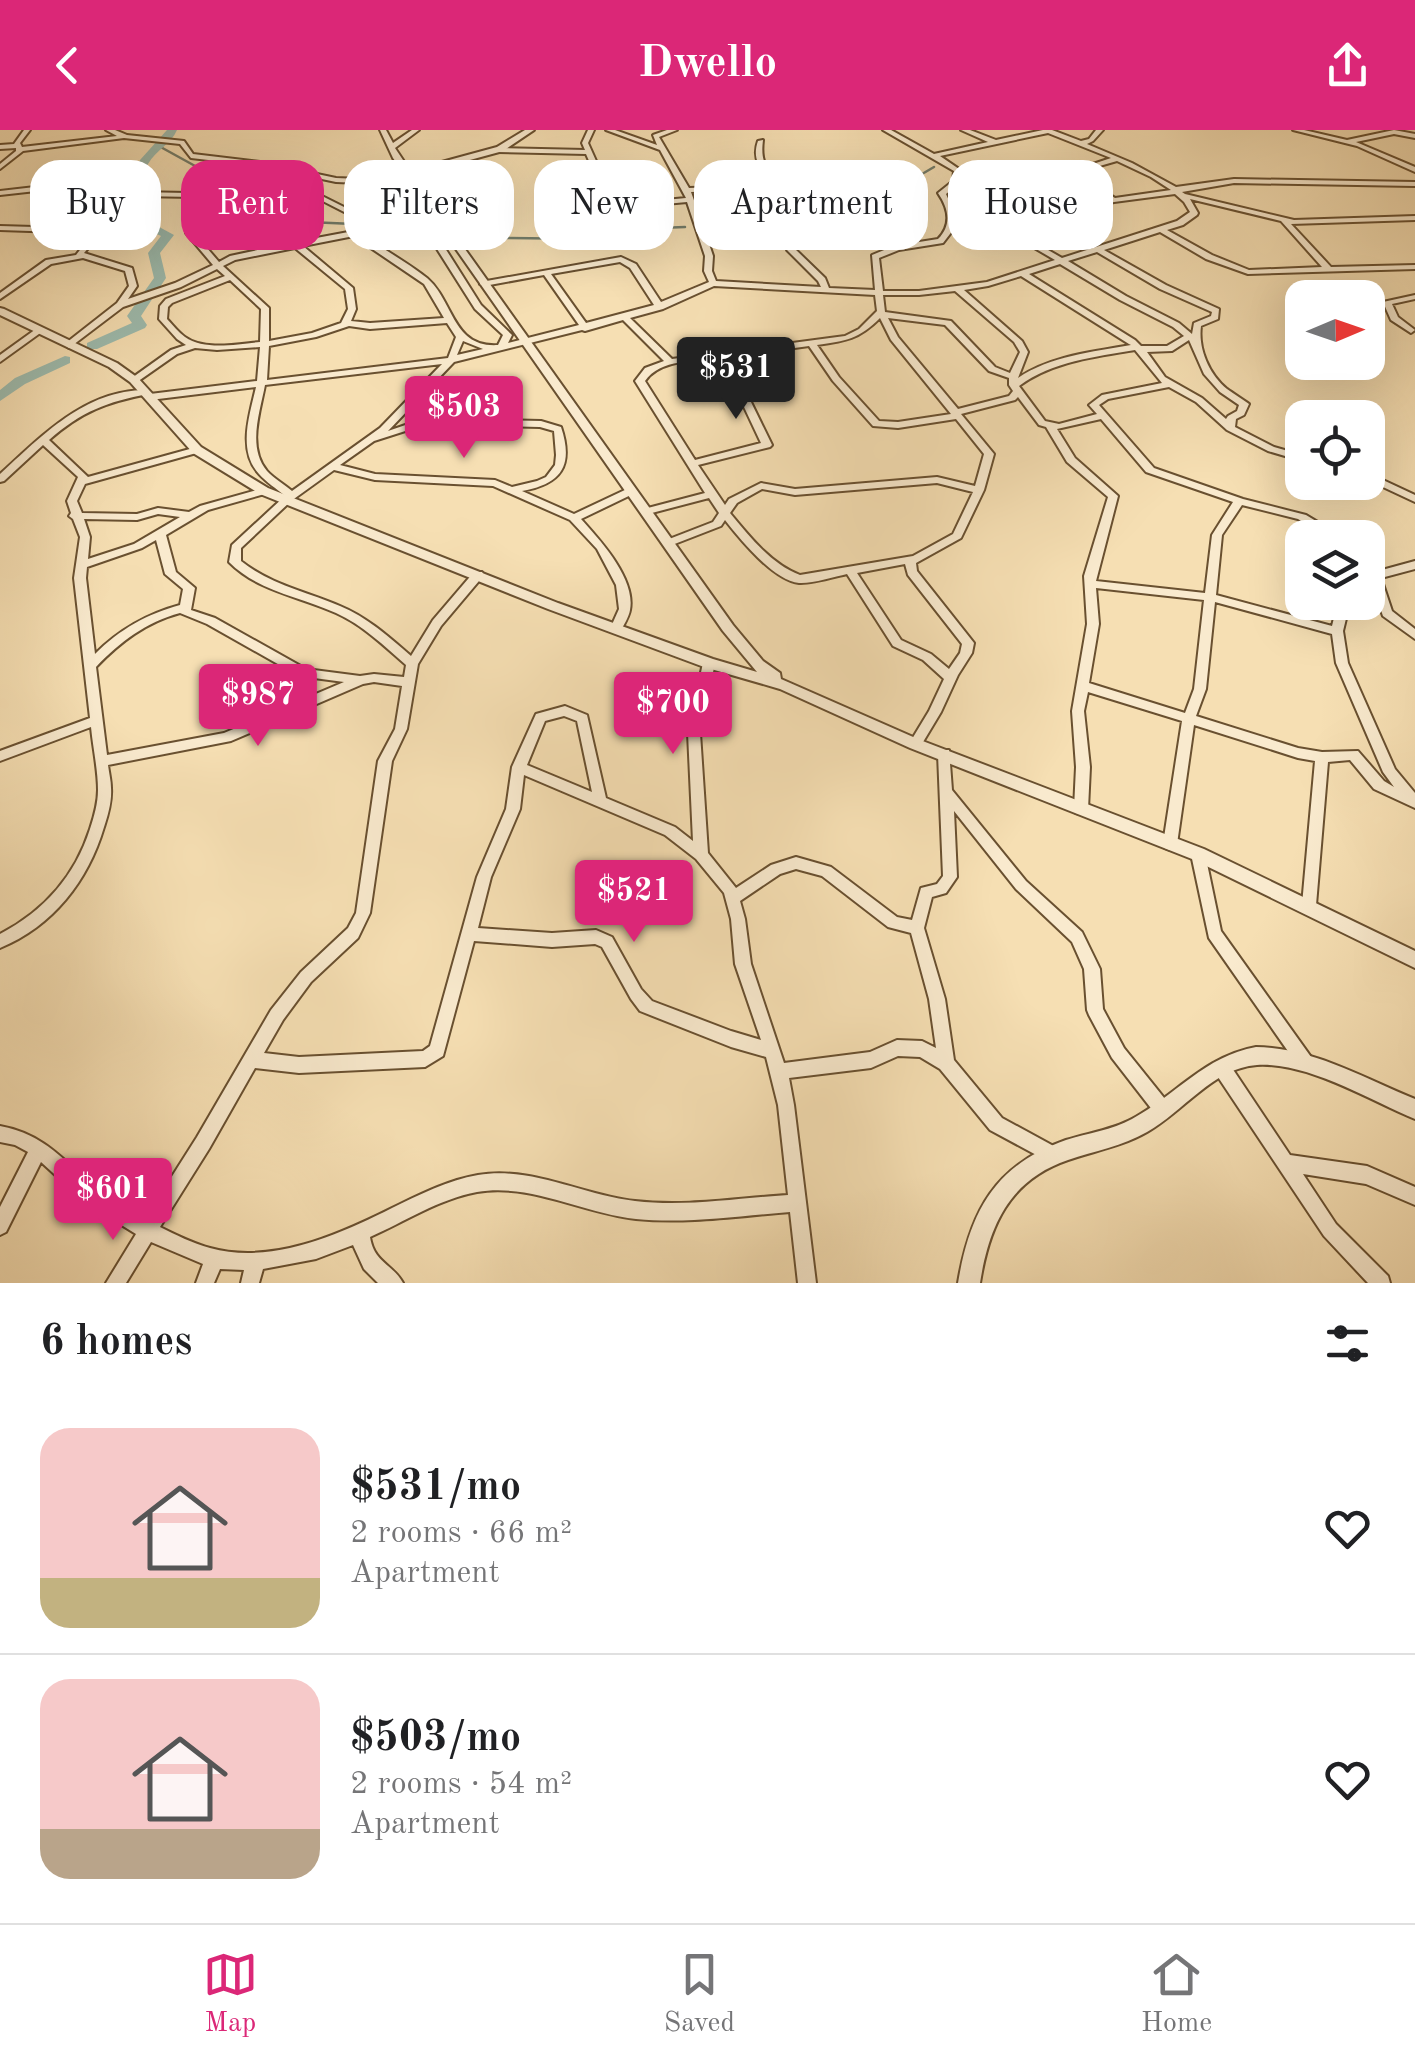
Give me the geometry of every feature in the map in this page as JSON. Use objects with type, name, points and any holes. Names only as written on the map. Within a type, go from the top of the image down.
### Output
[{"type":"street","points":[[0,167],[27,130]]},
{"type":"street","points":[[109,130],[126,137]]},
{"type":"street","points":[[383,130],[400,160]]},
{"type":"street","points":[[392,147],[416,130]]},
{"type":"street","points":[[498,150],[530,130]]},
{"type":"street","points":[[591,130],[585,140],[588,152],[608,199],[614,204],[694,204]]},
{"type":"street","points":[[609,130],[660,148]]},
{"type":"street","points":[[674,130],[655,136],[686,190],[709,256],[708,271],[713,282]]},
{"type":"street","points":[[886,130],[948,164]]},
{"type":"street","points":[[964,130],[996,142]]},
{"type":"street","points":[[936,156],[1047,130],[1180,192],[1285,221],[1415,218]]},
{"type":"street","points":[[1079,144],[1091,140],[1100,130]]},
{"type":"street","points":[[1296,130],[1346,142],[1415,170]]},
{"type":"street","points":[[1346,142],[1396,131],[1415,136]]},
{"type":"street","points":[[0,147],[126,137],[180,141],[191,156],[260,164],[344,181]]},
{"type":"street","points":[[758,160],[760,141]]},
{"type":"street","points":[[458,160],[498,150],[588,152]]},
{"type":"street","points":[[1116,159],[1068,173],[1114,200],[1234,181],[1415,184]]},
{"type":"street","points":[[336,180],[332,190],[336,204]]},
{"type":"street","points":[[0,193],[30,190]]},
{"type":"street","points":[[686,190],[694,190]]},
{"type":"street","points":[[1113,243],[1189,220],[1192,206],[1180,192]]},
{"type":"street","points":[[324,199],[344,208]]},
{"type":"street","points":[[1285,221],[1330,271]]},
{"type":"street","points":[[892,334],[856,335],[670,362],[648,370],[640,381],[709,495],[786,574],[799,579],[914,559],[952,541],[980,490],[989,454],[892,334],[882,313],[879,293],[875,257],[897,248],[940,241],[948,227]]},
{"type":"street","points":[[0,228],[30,228]]},
{"type":"street","points":[[1160,229],[1209,258],[1248,272],[1415,268]]},
{"type":"street","points":[[80,250],[82,256]]},
{"type":"street","points":[[205,250],[265,308],[261,385],[251,430],[255,463],[290,498]]},
{"type":"street","points":[[120,305],[178,286],[242,255],[266,250]]},
{"type":"street","points":[[302,250],[349,288],[352,303],[348,322]]},
{"type":"street","points":[[377,250],[427,282],[460,337],[497,349]]},
{"type":"street","points":[[442,250],[478,307],[508,334],[497,349]]},
{"type":"street","points":[[460,250],[728,628],[758,664],[785,685]]},
{"type":"street","points":[[791,250],[822,280],[826,290]]},
{"type":"street","points":[[1042,250],[1193,339],[1212,380],[1244,404],[1241,412],[1234,415],[1216,413]]},
{"type":"street","points":[[0,479],[64,421],[101,399],[143,390],[261,385],[449,360],[625,317],[713,282],[879,293],[959,290],[1092,250]]},
{"type":"street","points":[[1101,250],[1164,288],[1216,311],[1215,317],[1197,326],[1193,339]]},
{"type":"street","points":[[0,296],[49,262],[82,256],[131,273],[133,286],[120,305],[68,345]]},
{"type":"street","points":[[484,284],[621,259],[633,266],[660,306]]},
{"type":"street","points":[[546,272],[585,328]]},
{"type":"street","points":[[1022,274],[1139,348],[1169,384],[1216,413],[1230,428],[1285,453]]},
{"type":"street","points":[[194,345],[163,319],[164,306],[180,295],[230,277]]},
{"type":"street","points":[[812,344],[836,379],[876,424],[898,426],[1012,398],[1024,352],[1018,341],[959,290]]},
{"type":"street","points":[[1410,330],[1395,320],[1387,302],[1415,298]]},
{"type":"street","points":[[0,311],[112,365],[143,390],[197,450],[264,491],[616,629],[709,663],[785,685],[916,744],[1198,854],[1415,960]]},
{"type":"street","points":[[856,335],[882,313],[948,323],[992,368],[1015,384],[1042,424],[1081,424],[1116,433]]},
{"type":"street","points":[[625,317],[670,362]]},
{"type":"street","points":[[143,390],[174,352],[194,345],[264,343],[331,331],[348,322],[370,326],[450,320]]},
{"type":"street","points":[[0,359],[39,331]]},
{"type":"street","points":[[412,664],[370,628],[334,608],[274,590],[235,562],[236,547],[290,498],[370,440],[410,404],[426,380],[449,360],[460,337]]},
{"type":"street","points":[[1015,384],[1024,376],[1090,354],[1168,349],[1193,339]]},
{"type":"street","points":[[692,464],[767,445],[724,355]]},
{"type":"street","points":[[1169,384],[1104,397],[1094,405],[1150,470],[1239,501],[1310,520]]},
{"type":"street","points":[[992,404],[1033,408]]},
{"type":"street","points":[[1230,428],[1234,415]]},
{"type":"street","points":[[370,440],[423,422],[466,416],[558,429],[562,457],[554,478],[538,486],[512,490]]},
{"type":"street","points":[[1081,424],[1100,416]]},
{"type":"street","points":[[1050,426],[1072,460],[1112,496],[1101,526],[1092,584],[1093,624],[1078,712],[1083,766],[1081,809]]},
{"type":"street","points":[[44,440],[81,472],[83,481]]},
{"type":"street","points":[[0,941],[33,926],[53,907],[91,850],[105,792],[82,565],[85,538],[74,516],[72,498],[83,481],[197,450]]},
{"type":"street","points":[[334,467],[373,477],[482,481],[574,518],[601,547],[622,585],[625,609],[616,629]]},
{"type":"street","points":[[668,544],[717,524],[723,511],[742,494],[761,486],[795,492],[937,480],[980,490]]},
{"type":"street","points":[[1385,484],[1415,499]]},
{"type":"street","points":[[82,565],[109,559],[188,515],[264,491]]},
{"type":"street","points":[[574,518],[631,491]]},
{"type":"street","points":[[648,512],[709,495]]},
{"type":"street","points":[[1170,844],[1189,719],[1200,690],[1217,535],[1239,501]]},
{"type":"street","points":[[74,516],[137,517],[158,511],[188,515]]},
{"type":"street","points":[[160,533],[171,574],[189,588],[185,612],[211,621],[291,668],[361,680],[388,678],[406,682]]},
{"type":"street","points":[[914,559],[910,562],[912,572],[968,643],[968,651],[950,677],[940,706],[916,744]]},
{"type":"street","points":[[1385,573],[1415,565]]},
{"type":"street","points":[[849,569],[887,633],[904,648],[927,657],[950,677]]},
{"type":"street","points":[[116,1283],[277,1014],[306,977],[352,933],[363,913],[385,761],[401,729],[412,664],[437,622],[478,575]]},
{"type":"street","points":[[1092,584],[1210,597],[1337,631]]},
{"type":"street","points":[[1385,607],[1387,613],[1415,635]]},
{"type":"street","points":[[92,664],[125,633],[154,616],[184,608]]},
{"type":"street","points":[[1340,620],[1337,631],[1342,663],[1376,746],[1414,803]]},
{"type":"street","points":[[701,855],[694,733],[709,663]]},
{"type":"street","points":[[103,761],[226,738],[361,680]]},
{"type":"street","points":[[1081,685],[1322,757],[1354,755],[1379,785],[1414,803]]},
{"type":"street","points":[[252,1060],[299,1065],[425,1059],[437,1050],[484,877],[513,809],[519,767],[540,717],[555,711],[576,712],[586,728],[590,766],[600,800]]},
{"type":"street","points":[[0,756],[97,720]]},
{"type":"street","points":[[944,754],[950,877],[941,889],[926,892],[917,928],[932,976],[946,1063]]},
{"type":"street","points":[[1308,905],[1322,757]]},
{"type":"street","points":[[519,767],[670,831],[701,855],[734,897],[742,964],[779,1072],[807,1283]]},
{"type":"street","points":[[948,794],[1021,885],[1077,938],[1092,969],[1095,1010],[1118,1054],[1163,1110]]},
{"type":"street","points":[[1198,854],[1214,933],[1304,1062]]},
{"type":"street","points":[[734,897],[776,869],[796,864],[826,871],[892,922],[917,928]]},
{"type":"street","points":[[470,934],[552,940],[596,937],[606,942],[646,1006],[772,1051]]},
{"type":"street","points":[[779,1072],[856,1063],[910,1046],[946,1063],[996,1124],[1054,1155]]},
{"type":"street","points":[[969,1283],[974,1244],[997,1199],[1034,1165],[1125,1132],[1222,1068],[1252,1056],[1304,1062],[1415,1108]]},
{"type":"street","points":[[1222,1068],[1330,1230],[1381,1283]]},
{"type":"street","points":[[0,1134],[14,1135],[38,1150],[104,1205],[214,1258],[256,1260],[317,1250],[453,1189],[489,1182],[533,1184],[635,1209],[798,1203]]},
{"type":"street","points":[[0,1226],[38,1150]]},
{"type":"street","points":[[1286,1164],[1368,1175],[1415,1196]]},
{"type":"street","points":[[360,1233],[363,1252],[375,1270],[394,1283]]},
{"type":"street","points":[[205,1283],[214,1258]]},
{"type":"street","points":[[250,1283],[256,1260]]},
{"type":"waterway","points":[[92,346],[140,325],[134,316],[160,278],[154,253],[168,235],[143,223],[149,215],[126,196],[138,183],[144,162],[172,130]]},
{"type":"waterway","points":[[157,145],[206,172],[235,179],[239,194],[232,209],[308,222],[344,224]]},
{"type":"waterway","points":[[928,171],[934,167]]},
{"type":"waterway","points":[[514,238],[596,239],[619,237],[633,229],[685,227]]},
{"type":"waterway","points":[[0,397],[20,381],[65,360]]}]
